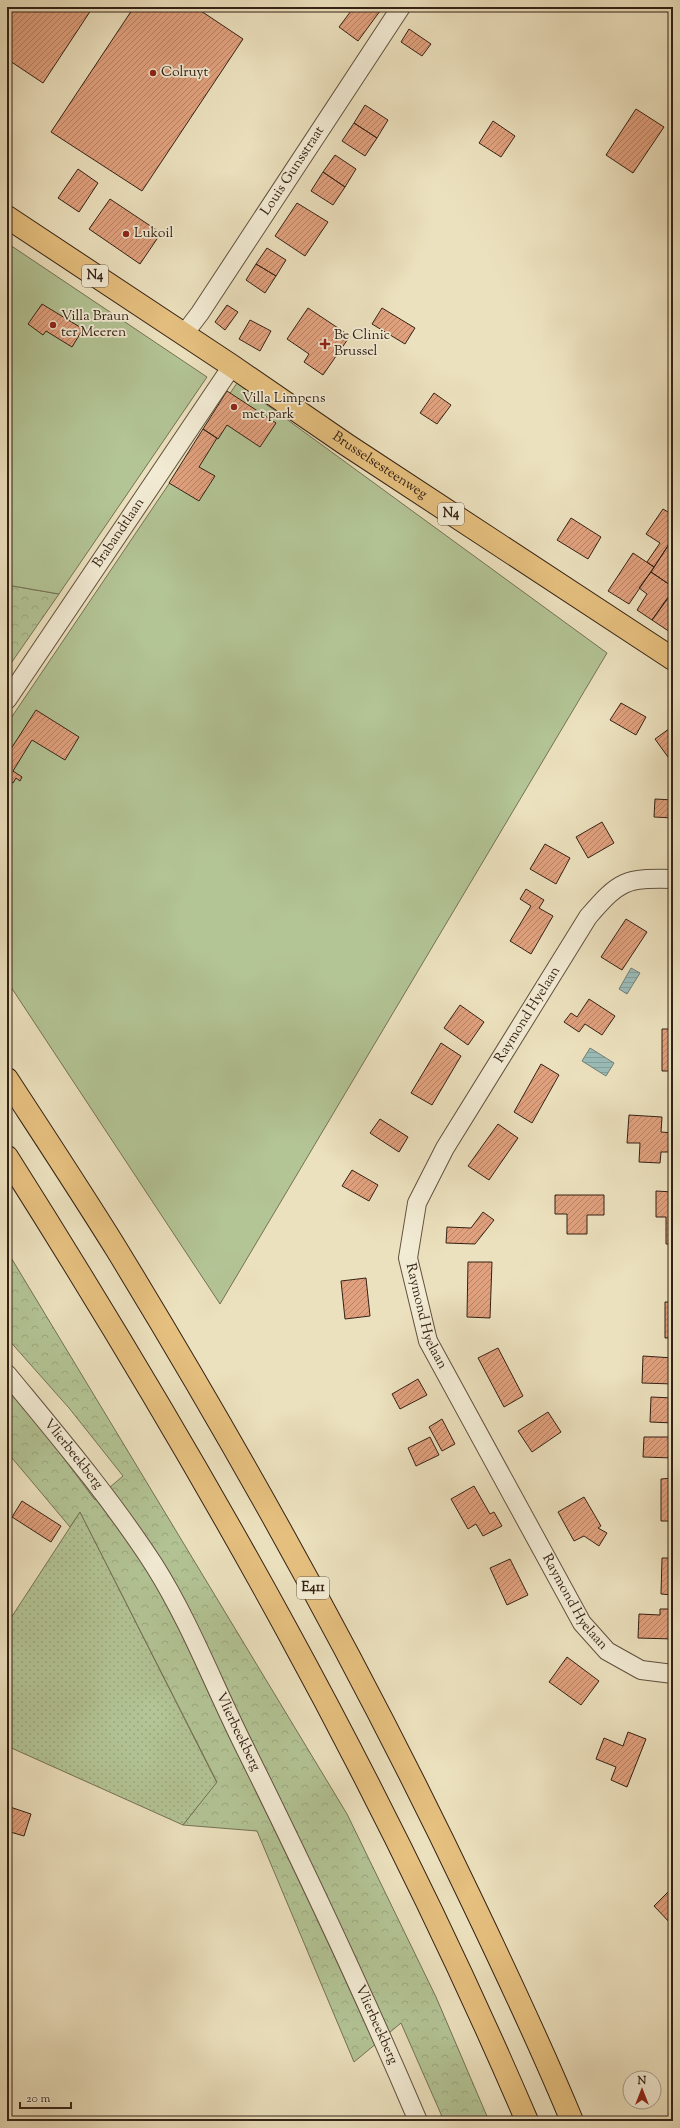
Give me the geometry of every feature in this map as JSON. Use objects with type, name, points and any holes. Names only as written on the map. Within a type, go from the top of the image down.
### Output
[{"type":"main road","name":"Brusselsesteenweg","points":[[7,217],[232,366],[354,450],[673,659]]},
{"type":"main road","name":"E411","points":[[7,1079],[120,1255],[226,1432],[333,1624],[435,1823],[540,2042],[572,2121]]},
{"type":"main road","points":[[7,1157],[82,1275],[183,1445],[297,1646],[401,1847],[498,2053],[527,2121]]},
{"type":"street","name":"Louis Gunsstraat","points":[[184,334],[200,313],[401,7]]},
{"type":"street","name":"Brabandtlaan","points":[[7,700],[232,366]]},
{"type":"street","name":"Raymond Hyelaan","points":[[673,879],[632,880],[618,886],[588,917],[445,1148],[417,1203],[408,1258],[428,1341],[582,1623],[608,1651],[641,1670],[673,1674]]},
{"type":"street","name":"Vlierbeekberg","points":[[7,1374],[103,1492],[154,1566],[188,1627],[243,1744],[288,1832],[418,2121]]},
{"type":"green space","points":[[7,243],[207,377],[59,594],[7,585]]},
{"type":"green space","points":[[237,383],[607,653],[220,1304],[7,981],[7,724]]},
{"type":"green space","points":[[7,585],[59,594],[7,669]]},
{"type":"green space","points":[[7,1251],[347,1814],[436,1997],[489,2121],[444,2121],[401,2023],[354,2062],[257,1831],[183,1825],[217,1782],[80,1512],[70,1527],[7,1452],[7,1388],[20,1400],[95,1500],[123,1476],[69,1408],[7,1338]]},
{"type":"green space","points":[[80,1512],[217,1783],[183,1825],[7,1746],[7,1624]]},
{"type":"water","points":[[631,968],[640,973],[627,994],[619,989]]},
{"type":"water","points":[[590,1048],[614,1063],[606,1076],[582,1061]]},
{"type":"building","points":[[7,7],[93,7],[43,83],[7,59]]},
{"type":"building","points":[[134,7],[195,7],[243,39],[142,191],[51,132]]},
{"type":"building","points":[[354,7],[375,7],[380,11],[358,41],[339,27]]},
{"type":"building","points":[[409,29],[431,44],[422,56],[401,42]]},
{"type":"building","points":[[365,105],[388,120],[377,138],[354,123]]},
{"type":"building","points":[[636,109],[664,127],[633,173],[606,155]]},
{"type":"building","points":[[493,121],[515,136],[501,157],[479,143]]},
{"type":"building","points":[[354,123],[377,138],[365,156],[342,141]]},
{"type":"building","points":[[335,155],[356,169],[345,187],[323,172]]},
{"type":"building","points":[[78,169],[98,183],[79,212],[58,198]]},
{"type":"building","points":[[323,172],[345,187],[333,205],[311,191]]},
{"type":"building","points":[[110,199],[161,233],[140,264],[89,229]]},
{"type":"building","points":[[297,203],[328,222],[305,256],[275,236]]},
{"type":"building","points":[[267,248],[286,260],[276,276],[256,264]]},
{"type":"building","points":[[256,264],[276,276],[265,293],[246,280]]},
{"type":"building","name":"Villa Braun ter Meeren","points":[[42,304],[83,329],[72,347],[46,331],[43,335],[28,324]]},
{"type":"building","points":[[227,305],[238,312],[225,330],[215,322]]},
{"type":"building","points":[[308,308],[350,336],[323,375],[304,362],[309,354],[287,339]]},
{"type":"building","points":[[382,308],[415,328],[405,344],[372,324]]},
{"type":"building","points":[[250,320],[271,331],[260,351],[239,339]]},
{"type":"building","name":"Villa Limpens met park","points":[[227,391],[276,423],[260,447],[227,425],[218,439],[203,429]]},
{"type":"building","points":[[434,393],[451,405],[437,424],[420,413]]},
{"type":"building","points":[[203,429],[217,438],[199,467],[215,476],[199,501],[169,483]]},
{"type":"building","points":[[663,509],[673,515],[673,538],[654,567],[647,562],[660,543],[646,534]]},
{"type":"building","points":[[571,518],[601,537],[588,559],[557,540]]},
{"type":"building","points":[[673,538],[673,587],[651,572]]},
{"type":"building","points":[[633,553],[654,567],[629,604],[608,591]]},
{"type":"building","points":[[651,572],[673,587],[673,590],[652,620],[637,610],[647,594],[639,588]]},
{"type":"building","points":[[669,597],[673,600],[673,634],[652,620]]},
{"type":"building","points":[[621,703],[646,717],[636,735],[610,720]]},
{"type":"building","points":[[36,710],[79,737],[65,760],[32,740],[13,771],[22,777],[20,781],[16,778],[13,783],[7,779],[7,755]]},
{"type":"building","points":[[673,726],[673,764],[655,739]]},
{"type":"building","points":[[655,799],[673,800],[673,818],[654,817]]},
{"type":"building","points":[[602,822],[614,843],[588,858],[576,837]]},
{"type":"building","points":[[545,844],[570,858],[556,884],[530,869]]},
{"type":"building","points":[[526,889],[544,900],[539,908],[553,916],[531,954],[510,941],[531,906],[520,899]]},
{"type":"building","points":[[626,919],[647,932],[622,970],[601,957]]},
{"type":"building","points":[[671,975],[673,975],[673,1014],[670,1014]]},
{"type":"building","points":[[589,999],[615,1016],[602,1035],[585,1024],[579,1032],[564,1022],[571,1013],[577,1017]]},
{"type":"building","points":[[460,1005],[484,1022],[468,1045],[444,1028]]},
{"type":"building","points":[[662,1029],[673,1029],[673,1071],[662,1071]]},
{"type":"building","points":[[441,1043],[461,1056],[432,1105],[411,1093]]},
{"type":"building","points":[[541,1064],[559,1075],[532,1123],[514,1112]]},
{"type":"building","points":[[629,1115],[662,1117],[661,1132],[673,1133],[673,1152],[661,1152],[660,1163],[639,1162],[640,1143],[627,1143]]},
{"type":"building","points":[[380,1119],[408,1137],[399,1152],[370,1133]]},
{"type":"building","points":[[498,1124],[518,1138],[489,1180],[468,1166]]},
{"type":"building","points":[[352,1170],[378,1185],[369,1201],[342,1186]]},
{"type":"building","points":[[656,1191],[673,1192],[673,1244],[666,1244],[666,1217],[656,1217]]},
{"type":"building","points":[[555,1195],[604,1195],[604,1215],[587,1215],[587,1234],[567,1234],[567,1214],[555,1214]]},
{"type":"building","points":[[483,1212],[494,1220],[475,1244],[446,1243],[447,1227],[471,1228]]},
{"type":"building","points":[[468,1262],[492,1262],[490,1318],[467,1317]]},
{"type":"building","points":[[670,1271],[673,1271],[673,1338],[665,1338],[665,1302],[670,1302]]},
{"type":"building","points":[[366,1278],[370,1316],[345,1319],[341,1281]]},
{"type":"building","points":[[498,1348],[523,1396],[504,1407],[478,1358]]},
{"type":"building","points":[[643,1356],[673,1358],[673,1384],[642,1383]]},
{"type":"building","points":[[418,1379],[427,1395],[400,1409],[392,1394]]},
{"type":"building","points":[[651,1397],[673,1398],[673,1423],[650,1422]]},
{"type":"building","points":[[548,1412],[561,1432],[532,1452],[518,1431]]},
{"type":"building","points":[[442,1419],[455,1444],[442,1451],[429,1427]]},
{"type":"building","points":[[430,1437],[439,1455],[416,1466],[408,1448]]},
{"type":"building","points":[[644,1437],[673,1437],[673,1458],[643,1457]]},
{"type":"building","points":[[673,1478],[673,1521],[661,1521],[661,1479]]},
{"type":"building","points":[[474,1486],[490,1514],[494,1512],[502,1526],[483,1536],[476,1524],[468,1529],[451,1499]]},
{"type":"building","points":[[584,1497],[601,1526],[598,1528],[607,1533],[599,1546],[584,1536],[574,1541],[558,1512]]},
{"type":"building","points":[[22,1501],[61,1526],[51,1542],[12,1517]]},
{"type":"building","points":[[662,1558],[673,1558],[673,1595],[661,1594]]},
{"type":"building","points":[[510,1559],[528,1595],[507,1605],[490,1568]]},
{"type":"building","points":[[660,1609],[673,1609],[673,1639],[638,1638],[639,1614],[660,1615]]},
{"type":"building","points":[[567,1657],[599,1681],[581,1705],[549,1682]]},
{"type":"building","points":[[628,1732],[646,1739],[627,1787],[611,1780],[616,1767],[596,1759],[604,1738],[623,1746]]},
{"type":"building","points":[[7,1806],[31,1814],[24,1836],[7,1831]]},
{"type":"building","points":[[670,1890],[673,1893],[673,1926],[654,1906]]},
{"type":"place","name":"Colruyt","points":[[153,73]]},
{"type":"place","name":"Lukoil","points":[[126,234]]},
{"type":"place","name":"Villa Braun ter Meeren","points":[[53,325]]},
{"type":"place","name":"Be Clinic Brussel","points":[[325,344]]},
{"type":"place","name":"Villa Limpens met park","points":[[234,407]]}]
